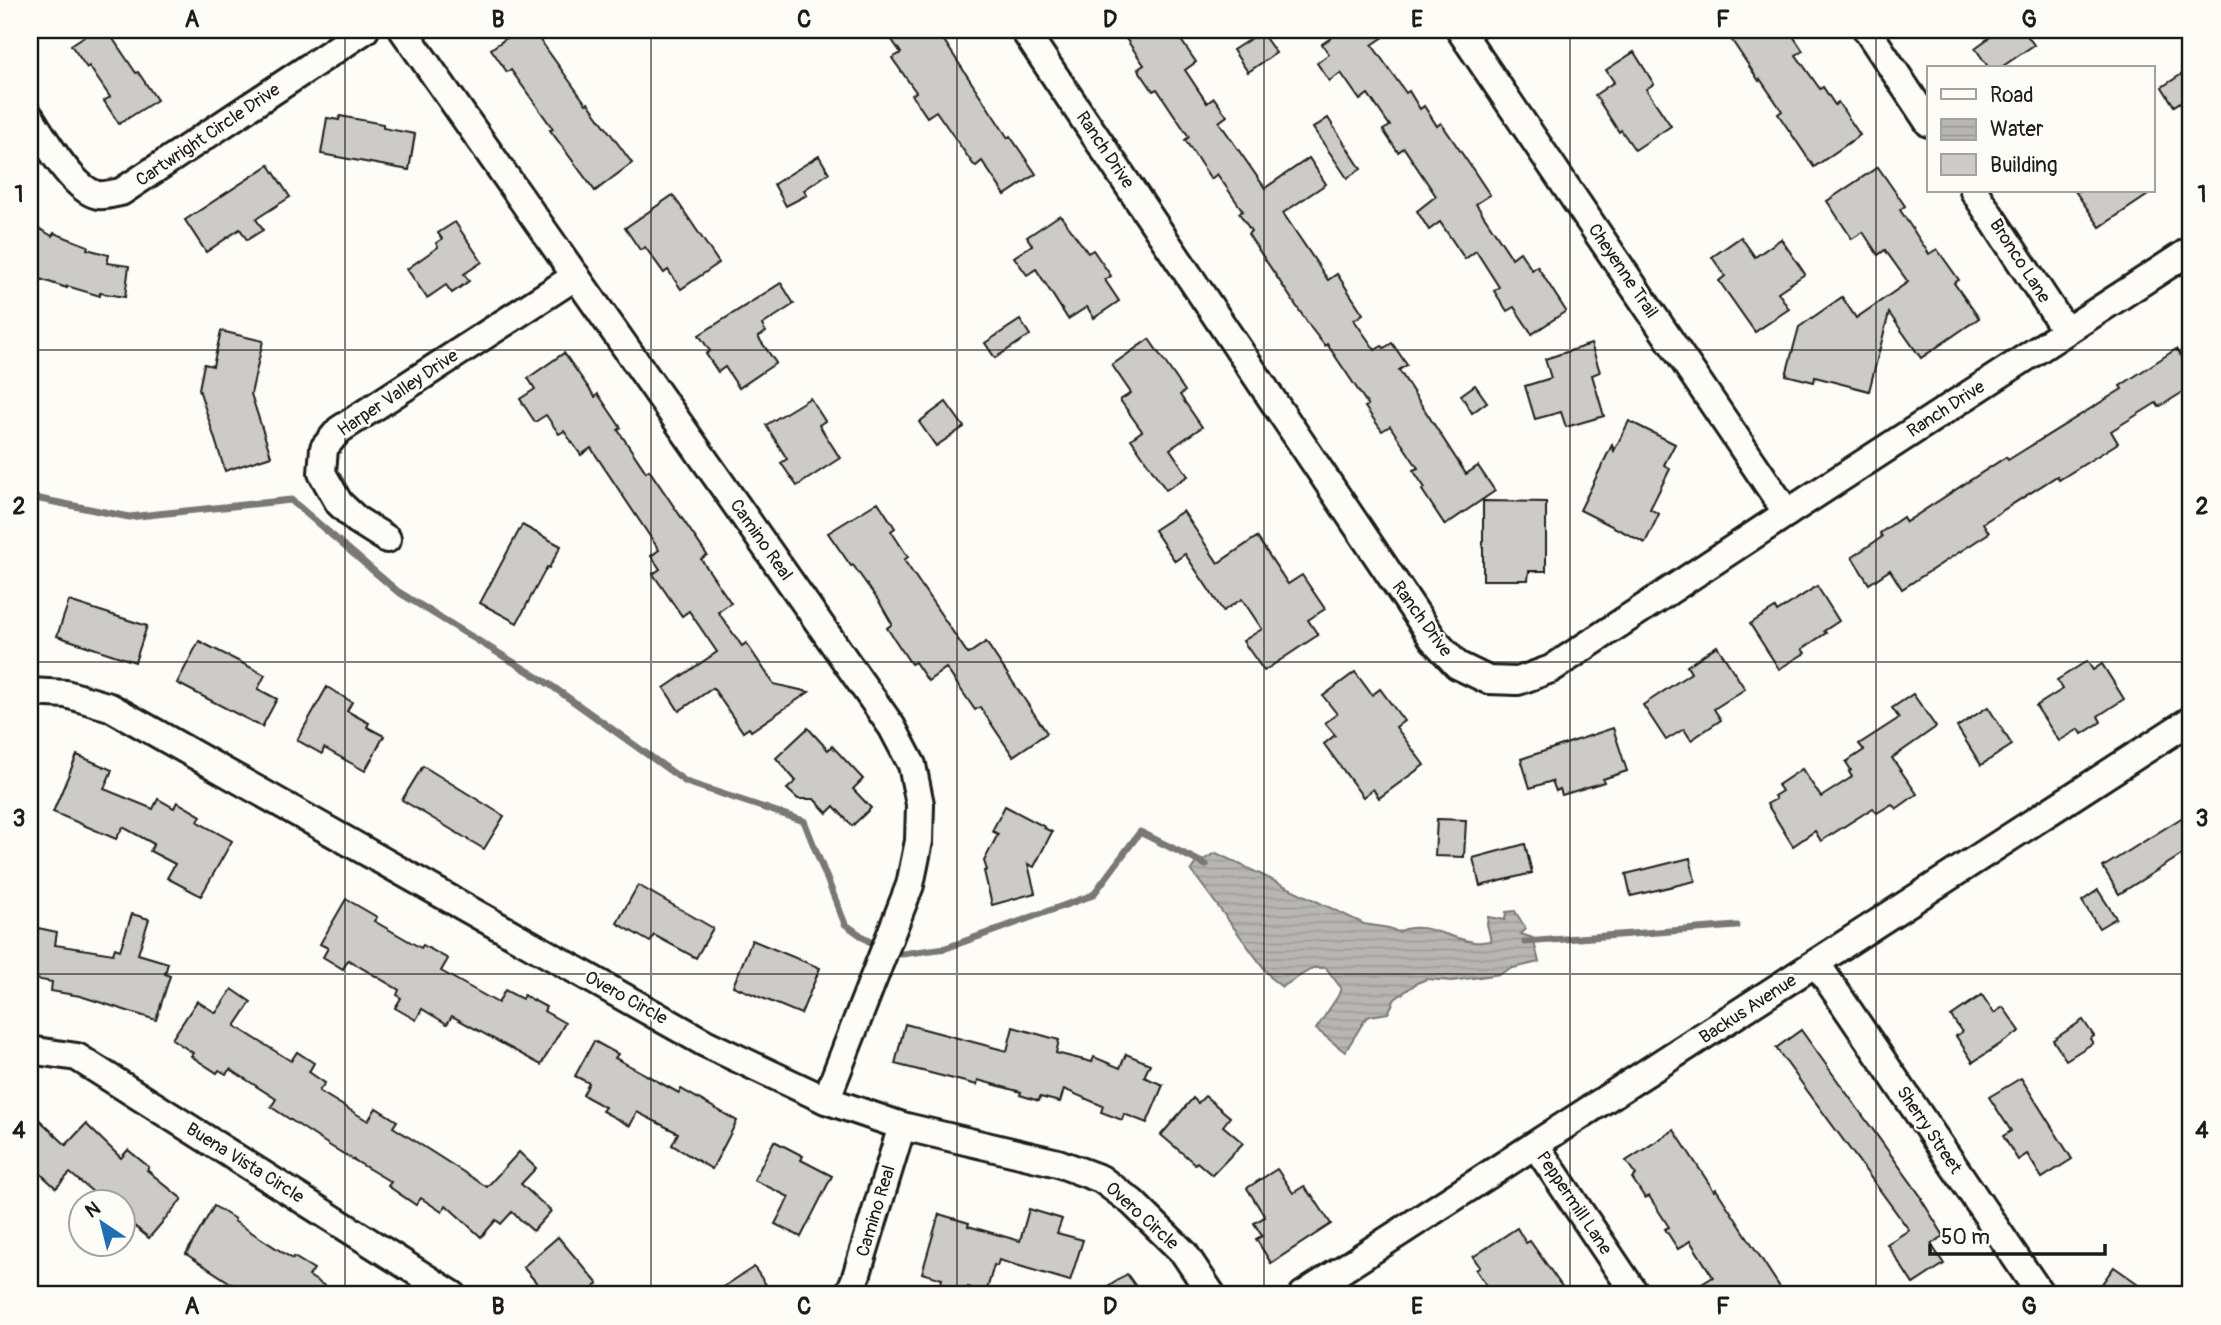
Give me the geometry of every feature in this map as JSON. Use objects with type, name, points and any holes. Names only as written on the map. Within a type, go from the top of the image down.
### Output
[{"type":"street","name":"Cartwright Circle Drive","points":[[30,117],[62,166],[79,184],[98,195],[121,192],[365,30]]},
{"type":"street","name":"Camino Real","points":[[402,30],[892,727],[912,765],[920,804],[919,841],[910,885],[826,1100]]},
{"type":"street","name":"Ranch Drive","points":[[1024,30],[1433,639],[1457,666],[1488,680],[1518,681],[1551,669],[2191,250]]},
{"type":"street","name":"Cheyenne Trail","points":[[1460,30],[1787,513]]},
{"type":"street","points":[[1867,30],[1927,120]]},
{"type":"street","name":"Bronco Lane","points":[[1975,192],[2066,331]]},
{"type":"street","name":"Harper Valley Drive","points":[[387,538],[357,520],[340,503],[323,473],[324,448],[339,430],[576,276]]},
{"type":"street","name":"Overo Circle","points":[[30,692],[66,694],[110,707],[705,1043],[826,1100],[902,1126],[1058,1163],[1101,1179],[1132,1202],[1184,1253],[1212,1295]]},
{"type":"street","name":"Backus Avenue","points":[[1303,1295],[2191,720]]},
{"type":"street","name":"Sherry Street","points":[[1817,964],[2041,1295]]},
{"type":"street","name":"Buena Vista Circle","points":[[30,1052],[77,1057],[453,1295]]},
{"type":"street","name":"Camino Real","points":[[848,1295],[855,1280],[902,1126]]},
{"type":"street","name":"Peppermill Lane","points":[[1535,1146],[1636,1295]]},
{"type":"water","points":[[1216,853],[1364,924],[1398,932],[1416,928],[1474,942],[1491,941],[1488,917],[1505,920],[1506,912],[1515,911],[1526,929],[1521,934],[1533,938],[1539,962],[1509,969],[1500,974],[1452,981],[1427,979],[1417,983],[1395,999],[1388,1013],[1366,1018],[1345,1052],[1316,1029],[1341,988],[1326,968],[1313,968],[1282,987],[1272,979],[1191,870],[1195,864]]},
{"type":"building","points":[[94,30],[107,30],[157,100],[119,124],[104,101],[110,97],[71,45]]},
{"type":"building","points":[[518,30],[533,30],[632,163],[595,191],[550,130],[553,129],[511,70],[507,72],[491,49]]},
{"type":"building","points":[[908,30],[937,30],[1008,138],[1010,136],[1036,174],[1005,195],[982,161],[976,166],[973,164],[936,111],[927,117],[912,95],[916,92],[892,58],[901,53],[892,40]]},
{"type":"building","points":[[1120,30],[1174,30],[1196,62],[1185,70],[1207,103],[1214,98],[1227,116],[1219,122],[1265,188],[1309,158],[1326,184],[1283,213],[1328,280],[1337,274],[1363,314],[1354,320],[1375,350],[1392,343],[1407,365],[1399,370],[1466,474],[1478,466],[1495,491],[1445,525],[1422,490],[1425,488],[1413,470],[1418,468],[1390,426],[1382,431],[1327,344],[1325,346],[1311,328],[1248,234],[1251,231],[1239,213],[1243,211],[1217,174],[1211,179],[1185,140],[1189,137],[1157,89],[1153,91],[1138,69],[1144,65]]},
{"type":"building","points":[[1343,30],[1394,30],[1372,45],[1420,109],[1424,106],[1437,126],[1441,123],[1490,195],[1476,204],[1512,258],[1520,252],[1532,270],[1537,266],[1566,311],[1532,334],[1514,307],[1507,311],[1494,291],[1499,287],[1476,251],[1465,259],[1440,222],[1429,230],[1417,211],[1436,196],[1404,148],[1398,152],[1383,130],[1390,126],[1368,94],[1360,100],[1341,73],[1329,81],[1317,63],[1329,54],[1322,44]]},
{"type":"building","points":[[1725,30],[1789,30],[1803,51],[1796,55],[1820,89],[1823,87],[1835,105],[1838,102],[1860,135],[1814,167],[1778,114],[1782,111]]},
{"type":"building","points":[[2000,30],[2023,30],[2034,45],[2003,66],[1988,66],[1975,48]]},
{"type":"building","points":[[1261,32],[1276,53],[1248,72],[1233,50]]},
{"type":"building","points":[[1634,52],[1654,84],[1646,89],[1671,126],[1635,150],[1621,130],[1619,132],[1595,95],[1614,82],[1606,70]]},
{"type":"building","points":[[2191,68],[2191,95],[2174,106],[2162,87]]},
{"type":"building","points":[[340,116],[383,124],[383,128],[415,134],[409,170],[321,154],[327,118],[339,120]]},
{"type":"building","points":[[1328,118],[1361,169],[1347,178],[1313,128]]},
{"type":"building","points":[[819,156],[829,173],[804,190],[807,195],[786,206],[774,184]]},
{"type":"building","points":[[269,165],[290,197],[256,219],[263,230],[247,240],[240,229],[206,252],[185,220]]},
{"type":"building","points":[[1878,167],[1905,206],[1900,210],[1929,254],[1937,249],[1959,280],[1954,283],[1979,318],[1921,358],[1889,313],[1869,391],[1815,377],[1814,382],[1786,375],[1799,327],[1842,297],[1856,318],[1908,282],[1885,250],[1878,255],[1863,232],[1852,239],[1827,201]]},
{"type":"building","points":[[2076,192],[2152,192],[2100,227]]},
{"type":"building","points":[[673,195],[719,263],[681,289],[668,270],[664,273],[645,247],[640,250],[625,228]]},
{"type":"building","points":[[1060,215],[1088,253],[1093,250],[1111,276],[1105,280],[1119,301],[1094,318],[1087,307],[1068,319],[1036,269],[1027,275],[1014,257],[1032,245],[1027,237]]},
{"type":"building","points":[[455,222],[482,262],[464,274],[469,281],[452,293],[446,285],[427,298],[407,269],[438,247],[436,243],[442,239],[438,233]]},
{"type":"building","points":[[30,223],[52,236],[54,233],[88,246],[87,249],[109,255],[107,263],[129,266],[125,297],[100,293],[100,296],[37,278],[38,275],[30,270]]},
{"type":"building","points":[[1741,237],[1755,257],[1781,239],[1805,274],[1778,292],[1789,309],[1755,332],[1719,281],[1725,276],[1712,257]]},
{"type":"building","points":[[781,283],[794,304],[762,325],[766,332],[758,337],[776,363],[739,388],[725,367],[718,372],[706,354],[710,351],[699,335]]},
{"type":"building","points":[[1020,320],[1030,335],[995,358],[985,343]]},
{"type":"building","points":[[221,331],[263,341],[251,394],[271,456],[225,471],[199,389],[204,364],[213,366]]},
{"type":"building","points":[[1149,339],[1185,391],[1180,395],[1202,427],[1170,449],[1188,476],[1166,490],[1131,439],[1142,431],[1120,400],[1131,393],[1112,365]]},
{"type":"building","points":[[1591,344],[1600,372],[1592,375],[1604,416],[1566,427],[1561,412],[1535,419],[1525,386],[1551,378],[1545,359]]},
{"type":"building","points":[[2176,349],[2185,362],[2191,358],[2191,387],[2159,407],[2156,403],[2111,431],[2118,443],[2059,480],[2057,476],[1983,523],[1989,533],[1902,589],[1890,570],[1869,584],[1852,557],[1882,537],[1880,533],[1903,517],[1906,522],[2006,457],[2008,460],[2122,389],[2120,386]]},
{"type":"building","points":[[564,353],[595,397],[598,394],[646,472],[649,470],[707,555],[701,559],[731,603],[718,612],[742,646],[746,643],[774,684],[809,692],[751,731],[749,728],[743,732],[713,688],[679,711],[664,688],[717,652],[689,611],[682,616],[653,574],[660,569],[651,556],[659,550],[591,448],[581,455],[564,431],[559,434],[546,415],[535,422],[520,399],[535,389],[528,378]]},
{"type":"building","points":[[1475,385],[1487,402],[1472,413],[1461,395]]},
{"type":"building","points":[[810,398],[825,421],[819,425],[840,458],[797,486],[781,463],[787,459],[766,425]]},
{"type":"building","points":[[946,402],[964,427],[936,446],[919,422]]},
{"type":"building","points":[[1629,421],[1675,444],[1664,465],[1670,469],[1650,509],[1659,514],[1645,543],[1580,510],[1612,445],[1614,451]]},
{"type":"building","points":[[1483,501],[1546,502],[1546,571],[1529,571],[1528,580],[1483,580]]},
{"type":"building","points":[[878,502],[895,528],[891,531],[908,557],[904,560],[968,654],[986,642],[1047,733],[1013,756],[980,707],[975,710],[946,668],[928,681],[915,662],[911,664],[887,628],[892,624],[880,603],[828,533]]},
{"type":"building","points":[[1183,511],[1218,563],[1257,537],[1288,584],[1302,575],[1325,609],[1308,620],[1318,635],[1264,671],[1243,641],[1262,629],[1242,599],[1223,611],[1185,554],[1175,561],[1154,530]]},
{"type":"building","points":[[522,525],[561,546],[517,623],[480,603]]},
{"type":"building","points":[[1817,586],[1839,621],[1802,649],[1805,653],[1779,669],[1750,624],[1775,608],[1777,612]]},
{"type":"building","points":[[69,601],[147,626],[135,662],[57,636]]},
{"type":"building","points":[[199,641],[265,675],[258,689],[277,699],[262,727],[177,683]]},
{"type":"building","points":[[1717,646],[1745,689],[1714,709],[1721,720],[1691,740],[1684,729],[1666,740],[1643,705],[1691,673],[1687,666]]},
{"type":"building","points":[[2087,661],[2093,670],[2102,664],[2124,699],[2098,716],[2101,722],[2082,734],[2079,729],[2059,741],[2036,706],[2063,689],[2057,680]]},
{"type":"building","points":[[1355,672],[1372,695],[1380,689],[1404,721],[1396,727],[1424,765],[1379,798],[1373,789],[1363,797],[1324,744],[1335,735],[1325,723],[1337,714],[1323,696]]},
{"type":"building","points":[[327,687],[352,702],[347,711],[369,723],[367,727],[384,736],[365,771],[324,748],[322,754],[297,740]]},
{"type":"building","points":[[1913,694],[1936,727],[1892,758],[1917,794],[1896,809],[1892,804],[1877,813],[1873,808],[1821,841],[1815,831],[1793,846],[1767,804],[1776,799],[1774,796],[1782,791],[1778,785],[1802,769],[1821,797],[1852,777],[1846,762],[1864,750],[1859,744],[1899,718],[1892,708]]},
{"type":"building","points":[[1988,707],[2012,745],[1981,765],[1957,727]]},
{"type":"building","points":[[808,728],[828,750],[832,746],[863,779],[853,789],[871,808],[852,826],[834,806],[827,813],[814,799],[798,799],[787,789],[796,781],[776,758]]},
{"type":"building","points":[[1613,728],[1627,771],[1603,779],[1604,782],[1562,795],[1560,789],[1556,791],[1552,781],[1530,788],[1521,759]]},
{"type":"building","points":[[77,755],[112,770],[104,789],[153,809],[158,799],[174,808],[177,802],[201,816],[198,822],[232,841],[201,896],[167,878],[175,864],[150,851],[154,844],[123,827],[116,839],[53,812]]},
{"type":"building","points":[[423,766],[504,816],[484,849],[402,800]]},
{"type":"building","points":[[1005,806],[1052,832],[1034,867],[1028,864],[1035,893],[992,905],[984,861],[998,834],[992,831]]},
{"type":"building","points":[[2191,812],[2191,849],[2119,894],[2103,867]]},
{"type":"building","points":[[1437,819],[1466,820],[1464,857],[1435,856]]},
{"type":"building","points":[[1525,844],[1532,873],[1480,886],[1473,858]]},
{"type":"building","points":[[1690,858],[1695,881],[1631,896],[1626,874]]},
{"type":"building","points":[[638,885],[713,928],[696,958],[654,935],[650,942],[617,923]]},
{"type":"building","points":[[2098,890],[2116,918],[2099,928],[2082,901]]},
{"type":"building","points":[[346,899],[377,917],[374,921],[421,948],[423,945],[448,959],[441,971],[498,1003],[505,990],[522,999],[524,995],[546,1007],[544,1011],[565,1023],[541,1065],[452,1016],[447,1024],[422,1009],[416,1020],[395,1008],[401,998],[397,995],[399,990],[348,960],[343,969],[323,957],[328,948],[320,944]]},
{"type":"building","points":[[132,914],[149,919],[138,954],[168,963],[165,974],[170,976],[156,1020],[80,996],[51,991],[52,982],[30,978],[30,940],[36,941],[38,928],[57,932],[55,945],[113,954],[115,948],[120,950]]},
{"type":"building","points":[[752,940],[820,968],[801,1014],[733,986]]},
{"type":"building","points":[[232,989],[251,1002],[235,1026],[291,1061],[297,1052],[314,1063],[309,1072],[325,1083],[319,1091],[368,1121],[376,1108],[397,1121],[393,1127],[487,1187],[519,1152],[536,1168],[521,1184],[551,1211],[533,1231],[512,1212],[501,1224],[496,1220],[481,1237],[446,1205],[442,1212],[421,1198],[416,1205],[388,1186],[391,1182],[271,1107],[276,1099],[230,1069],[226,1074],[219,1070],[217,1073],[191,1056],[193,1053],[172,1039],[197,1001],[216,1013]]},
{"type":"building","points":[[1982,995],[1994,1013],[2003,1007],[2020,1031],[1973,1062],[1956,1036],[1962,1032],[1951,1016]]},
{"type":"building","points":[[2083,1020],[2094,1036],[2090,1039],[2093,1043],[2066,1060],[2053,1040]]},
{"type":"building","points":[[905,1024],[1007,1051],[1013,1027],[1059,1040],[1056,1053],[1092,1062],[1094,1057],[1120,1068],[1126,1054],[1150,1064],[1144,1077],[1163,1085],[1147,1123],[1124,1114],[1122,1120],[1101,1112],[1103,1106],[1064,1089],[1060,1102],[1040,1097],[1039,1101],[1020,1095],[1021,1092],[978,1080],[977,1085],[895,1064]]},
{"type":"building","points":[[1801,1030],[1922,1198],[1944,1236],[1931,1244],[1944,1264],[1913,1284],[1887,1244],[1909,1230],[1776,1048]]},
{"type":"building","points":[[594,1041],[618,1054],[615,1058],[679,1093],[681,1089],[737,1121],[712,1169],[672,1145],[678,1133],[637,1112],[630,1126],[602,1111],[605,1107],[583,1095],[589,1083],[575,1076]]},
{"type":"building","points":[[2021,1078],[2072,1159],[2042,1178],[2027,1154],[2018,1160],[2003,1136],[2011,1131],[1989,1097]]},
{"type":"building","points":[[1205,1096],[1230,1117],[1223,1126],[1243,1143],[1212,1175],[1161,1135],[1193,1098],[1198,1103]]},
{"type":"building","points":[[30,1111],[66,1145],[86,1124],[121,1158],[128,1150],[182,1199],[149,1238],[136,1227],[136,1188],[88,1188],[70,1173],[56,1188],[30,1164]]},
{"type":"building","points":[[1674,1130],[1785,1295],[1684,1295],[1713,1277],[1690,1241],[1678,1249],[1665,1229],[1669,1227],[1649,1196],[1645,1198],[1632,1178],[1636,1175],[1626,1161]]},
{"type":"building","points":[[774,1141],[803,1156],[801,1160],[832,1176],[801,1237],[775,1224],[789,1197],[754,1180]]},
{"type":"building","points":[[1277,1169],[1293,1193],[1304,1186],[1331,1224],[1271,1263],[1256,1239],[1262,1236],[1254,1223],[1265,1217],[1247,1188]]},
{"type":"building","points":[[214,1206],[293,1259],[294,1257],[314,1269],[309,1276],[339,1295],[249,1295],[186,1254]]},
{"type":"building","points":[[1029,1209],[1062,1219],[1057,1233],[1083,1240],[1070,1281],[999,1260],[997,1266],[994,1265],[986,1293],[968,1287],[965,1295],[940,1288],[942,1279],[922,1273],[939,1214],[969,1223],[968,1226],[1020,1241]]},
{"type":"building","points":[[1517,1228],[1526,1243],[1530,1241],[1568,1295],[1493,1295],[1476,1270],[1480,1267],[1473,1257]]},
{"type":"building","points":[[558,1237],[598,1284],[585,1295],[547,1295],[523,1267]]},
{"type":"building","points":[[754,1267],[773,1295],[711,1295],[740,1276]]},
{"type":"building","points":[[2114,1267],[2154,1295],[2094,1295]]},
{"type":"building","points":[[1127,1274],[1142,1295],[1096,1295]]},
{"type":"waterway","points":[[30,497],[129,517],[291,500],[397,591],[549,684],[686,782],[804,821],[845,924],[870,942]]},
{"type":"waterway","points":[[902,954],[946,948],[1093,895],[1140,832],[1206,865]]},
{"type":"waterway","points":[[1525,942],[1737,926]]}]
